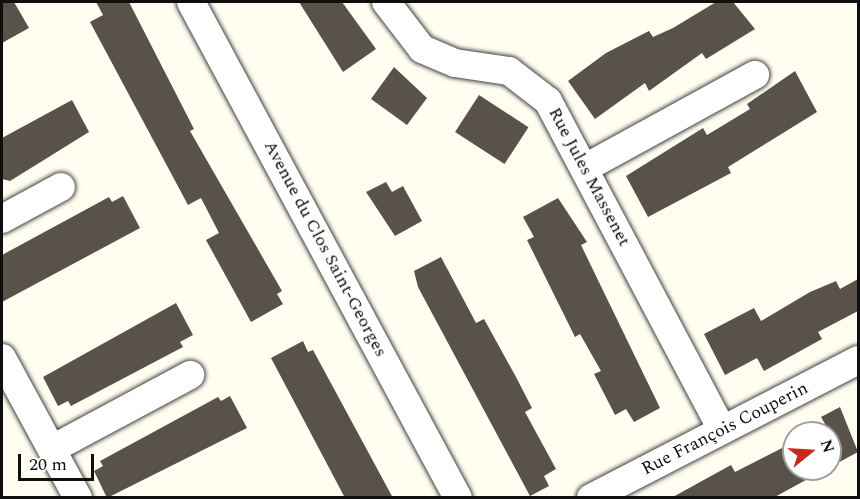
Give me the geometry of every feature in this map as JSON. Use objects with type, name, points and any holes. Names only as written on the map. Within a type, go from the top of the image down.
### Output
[{"type":"street","name":"Avenue du Clos Saint-Georges","points":[[191,2],[458,498]]},
{"type":"street","name":"Rue Jules Massenet","points":[[386,2],[422,50],[455,63],[509,71],[548,101],[722,430]]},
{"type":"street","points":[[585,168],[755,75]]},
{"type":"street","points":[[2,219],[61,187]]},
{"type":"street","points":[[2,358],[78,498]]},
{"type":"street","name":"Rue François Couperin","points":[[591,498],[858,360]]},
{"type":"street","points":[[52,449],[190,375]]},
{"type":"building","points":[[2,2],[14,2],[29,28],[2,43]]},
{"type":"building","points":[[96,2],[129,2],[194,129],[190,131],[282,291],[277,294],[283,304],[251,322],[206,240],[219,233],[201,198],[188,205],[90,22],[103,15]]},
{"type":"building","points":[[299,2],[342,2],[376,49],[343,72]]},
{"type":"building","points":[[716,2],[733,2],[755,29],[706,59],[702,53],[649,91],[645,83],[595,119],[568,81],[606,53],[649,31],[653,37],[673,28]]},
{"type":"building","points":[[394,67],[427,98],[407,125],[371,99]]},
{"type":"building","points":[[795,71],[817,112],[728,167],[731,173],[648,217],[626,176],[703,128],[707,135],[750,109],[747,104]]},
{"type":"building","points":[[479,95],[528,127],[505,164],[455,132]]},
{"type":"building","points":[[72,100],[89,132],[10,181],[2,179],[2,138]]},
{"type":"building","points":[[386,182],[392,192],[403,186],[422,221],[395,236],[366,192]]},
{"type":"building","points":[[123,196],[140,228],[2,302],[2,255],[109,197],[112,202]]},
{"type":"building","points":[[558,198],[587,242],[581,245],[660,408],[634,422],[626,409],[615,415],[594,374],[601,371],[580,334],[575,337],[527,240],[534,237],[523,217]]},
{"type":"building","points":[[441,257],[476,323],[484,319],[516,377],[532,408],[525,412],[556,469],[544,476],[549,486],[530,496],[418,287],[414,271]]},
{"type":"building","points":[[858,279],[858,311],[818,332],[822,339],[764,371],[757,358],[725,375],[704,334],[754,308],[761,321],[810,292],[836,281],[840,289]]},
{"type":"building","points":[[176,303],[193,335],[180,342],[183,347],[71,406],[68,401],[58,406],[43,377]]},
{"type":"building","points":[[303,341],[308,352],[313,350],[393,498],[345,498],[271,358]]},
{"type":"building","points":[[230,396],[247,428],[107,498],[94,471],[103,466],[100,461],[218,397],[221,401]]},
{"type":"building","points":[[840,407],[858,452],[842,461],[842,421],[823,421],[821,417]]},
{"type":"building","points":[[782,448],[782,481],[804,481],[773,498],[671,498],[731,465],[735,472]]}]
